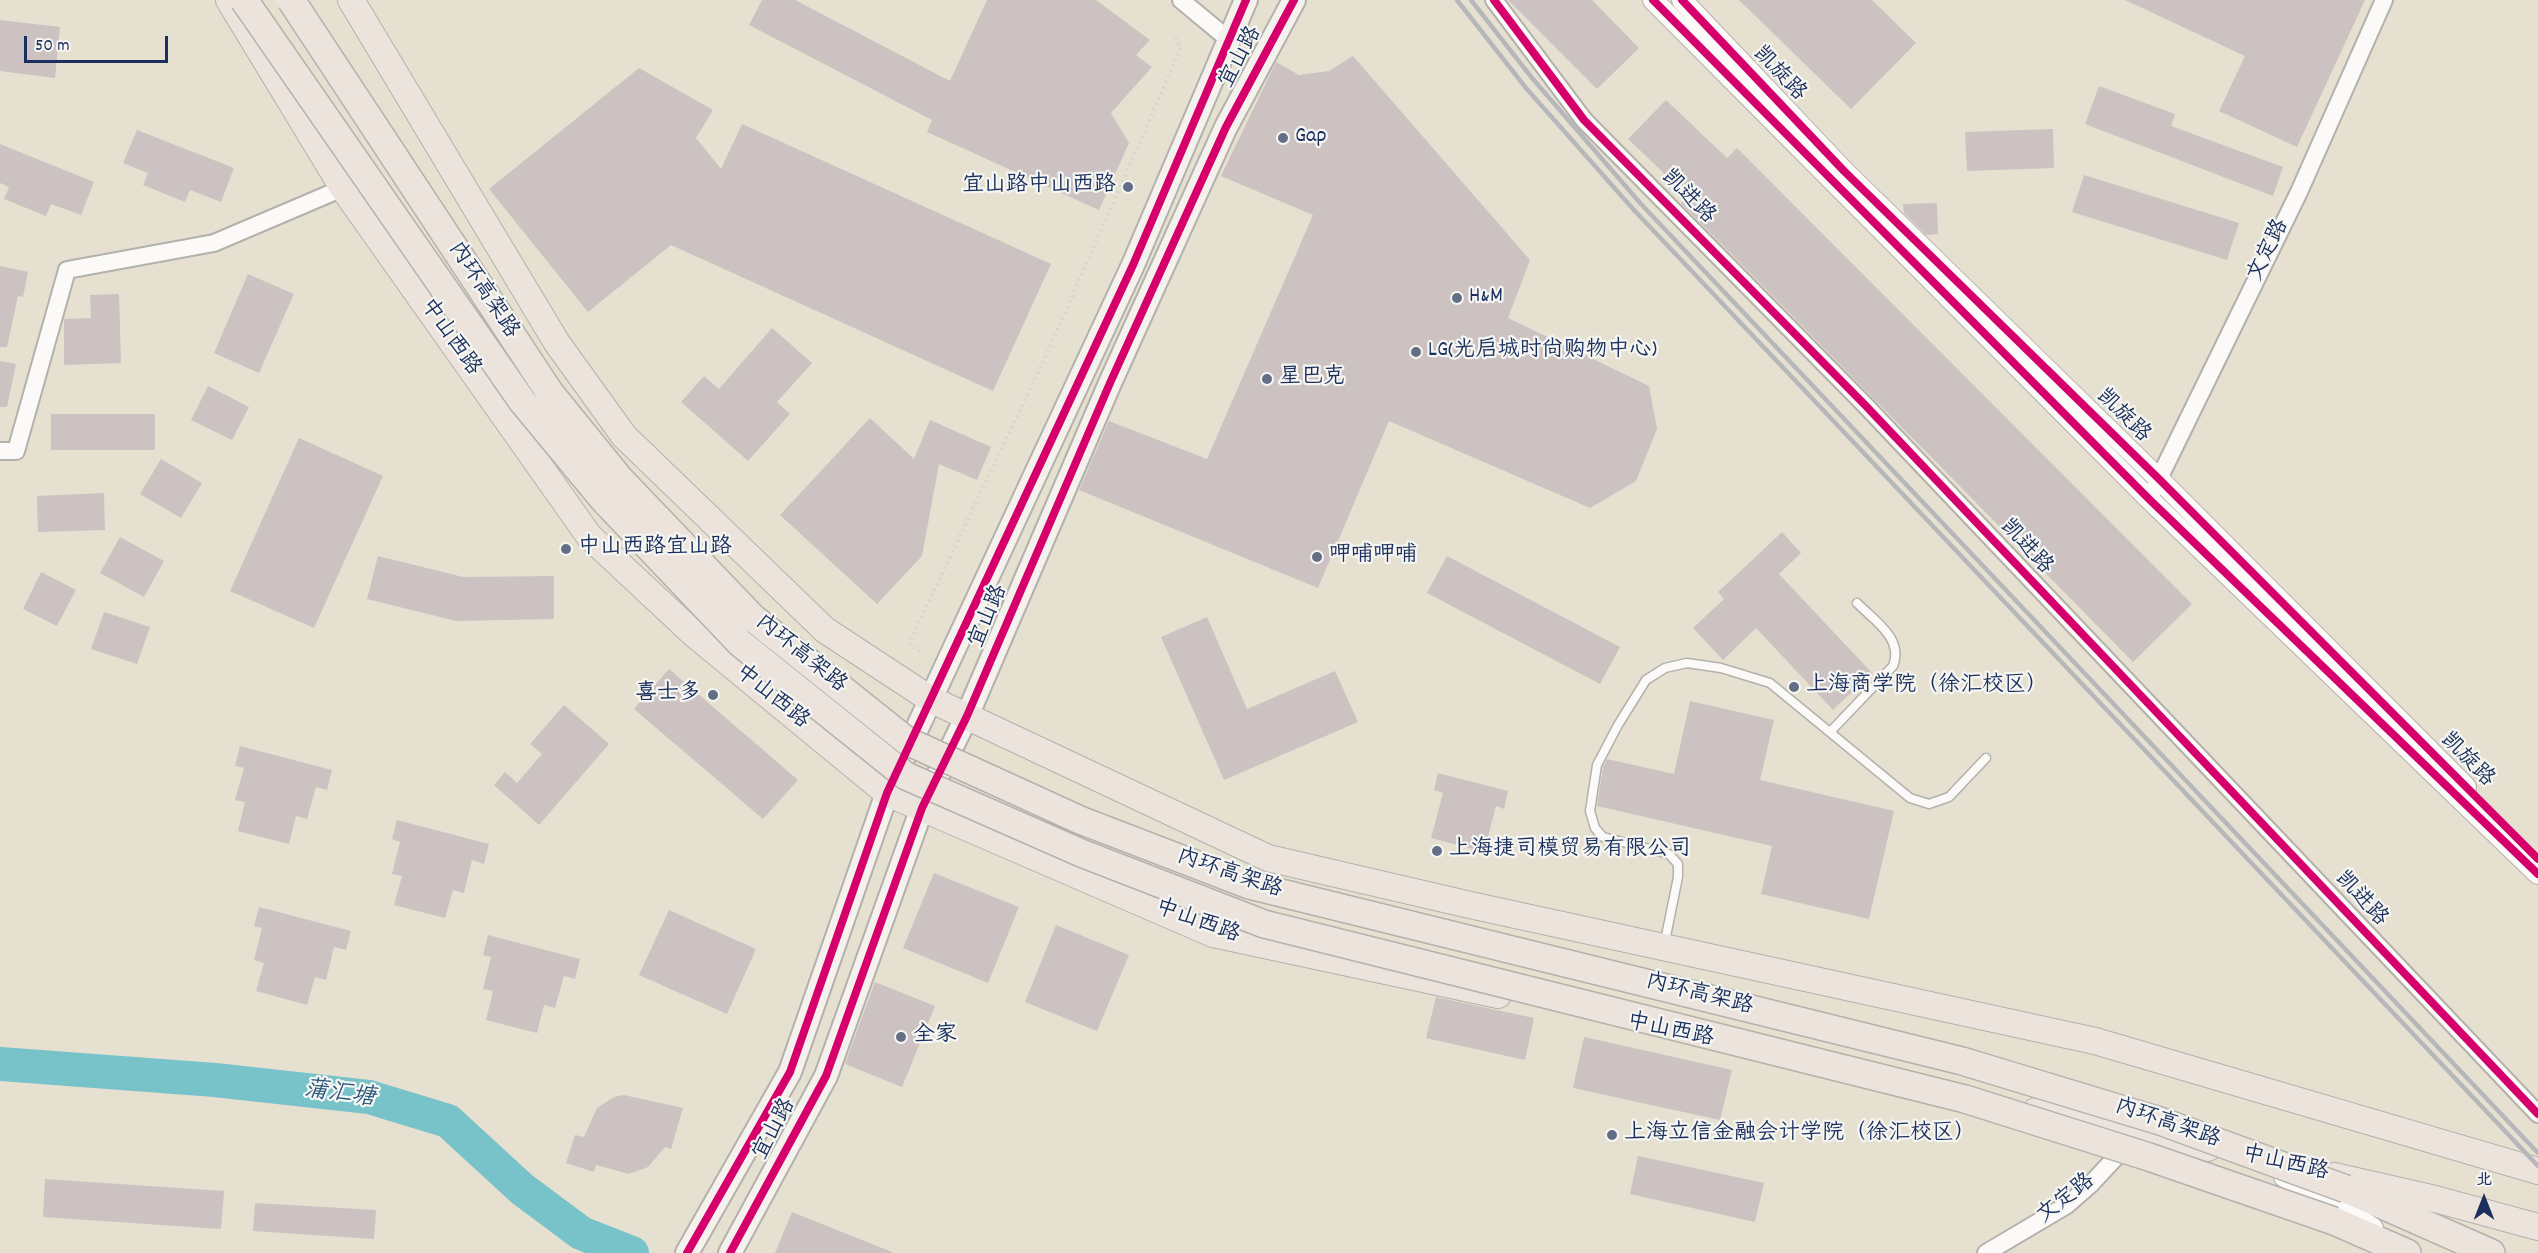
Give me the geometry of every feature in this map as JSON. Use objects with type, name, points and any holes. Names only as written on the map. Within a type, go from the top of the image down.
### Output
[{"type":"highway","name":"内环高架路","points":[[291,0],[550,393],[620,478],[753,618],[907,741],[1080,820],[1249,885],[1962,1061],[2182,1129],[2346,1189],[2491,1253]]},
{"type":"highway","name":"内环高架路","points":[[242,3],[522,401],[603,499],[740,643],[906,776],[1081,853],[1264,924],[1965,1099],[2171,1164],[2334,1221],[2408,1253]]},
{"type":"main road","points":[[351,0],[557,343],[624,436],[825,630],[930,699],[1268,858],[2095,1041],[2538,1171]]},
{"type":"main road","name":"宜山路","points":[[687,1253],[790,1072],[887,792],[1133,266],[1246,0]]},
{"type":"main road","name":"宜山路","points":[[734,1245],[826,1076],[922,808],[967,716],[1110,383],[1226,127],[1294,0]]},
{"type":"main road","name":"中山西路","points":[[242,3],[343,188],[589,536],[695,635],[887,792],[1213,934],[2435,1198],[2538,1227]]},
{"type":"street","points":[[1181,0],[1228,39]]},
{"type":"street","name":"凯进路","points":[[1494,0],[1584,120],[1865,405],[2538,1114]]},
{"type":"street","name":"凯旋路","points":[[1653,0],[2149,499],[2538,874]]},
{"type":"street","name":"凯旋路","points":[[1682,0],[1844,171],[2160,480],[2538,859]]},
{"type":"street","name":"文定路","points":[[2149,499],[2299,192],[2384,0]]},
{"type":"street","points":[[0,451],[16,451],[67,270],[214,243],[343,188]]},
{"type":"street","name":"文定路","points":[[1986,1253],[2067,1205],[2090,1185],[2138,1133]]},
{"type":"street","points":[[2244,1156],[2343,1208],[2408,1253]]},
{"type":"lane","points":[[1831,731],[1893,666],[1898,654],[1895,642],[1857,603]]},
{"type":"lane","points":[[1664,946],[1678,877],[1678,864],[1669,854],[1603,837],[1595,828],[1590,811],[1597,765],[1646,680],[1665,668],[1687,663],[1721,668],[1770,683],[1910,798],[1929,804],[1949,797],[1986,758]]},
{"type":"path","points":[[920,651],[909,643],[1049,349],[1181,48],[1175,36]]},
{"type":"building","points":[[762,0],[795,0],[950,81],[987,0],[1096,0],[1150,40],[1136,55],[1152,67],[1111,113],[1129,143],[1099,210],[927,132],[932,120],[749,25]]},
{"type":"building","points":[[1508,0],[1592,0],[1639,48],[1597,89]]},
{"type":"building","points":[[1739,0],[1872,0],[1916,43],[1851,109]]},
{"type":"building","points":[[2125,0],[2365,0],[2297,147],[2219,111],[2245,56]]},
{"type":"building","points":[[0,20],[60,27],[55,78],[0,71]]},
{"type":"building","name":"LG(光启城时尚购物中心)","points":[[1353,56],[1530,260],[1508,318],[1649,386],[1657,429],[1636,481],[1590,508],[1389,421],[1318,588],[1079,490],[1109,421],[1207,459],[1313,215],[1221,176],[1276,62],[1299,75],[1329,71]]},
{"type":"building","points":[[639,68],[713,110],[696,138],[721,169],[742,124],[1051,264],[993,391],[671,245],[588,312],[489,189]]},
{"type":"building","points":[[2099,86],[2175,114],[2171,126],[2283,167],[2273,196],[2085,124]]},
{"type":"building","points":[[1666,100],[1727,158],[1737,148],[2192,604],[2133,662],[1681,203],[1688,196],[1628,139]]},
{"type":"building","points":[[2053,129],[2054,168],[1967,171],[1965,132]]},
{"type":"building","points":[[137,130],[234,168],[221,202],[190,190],[185,202],[143,185],[148,173],[123,163]]},
{"type":"building","points":[[0,144],[94,182],[81,215],[51,204],[46,216],[4,199],[9,187],[0,183]]},
{"type":"building","points":[[2084,175],[2239,223],[2227,260],[2072,212]]},
{"type":"building","points":[[1937,203],[1938,234],[1926,235],[1904,213],[1903,204]]},
{"type":"building","points":[[0,266],[28,272],[23,297],[18,296],[7,347],[0,347]]},
{"type":"building","points":[[248,274],[294,294],[259,373],[214,353]]},
{"type":"building","points":[[119,294],[121,363],[64,365],[64,319],[91,318],[90,295]]},
{"type":"building","points":[[772,328],[812,363],[777,402],[790,414],[748,461],[681,402],[704,376],[719,389]]},
{"type":"building","points":[[0,361],[16,364],[7,407],[0,407]]},
{"type":"building","points":[[208,386],[249,407],[232,440],[191,420]]},
{"type":"building","points":[[51,414],[155,414],[155,450],[51,450]]},
{"type":"building","points":[[870,418],[914,459],[930,420],[991,447],[977,480],[939,464],[922,556],[877,604],[780,515]]},
{"type":"building","points":[[299,438],[383,476],[314,628],[230,591]]},
{"type":"building","points":[[161,459],[202,483],[181,518],[140,494]]},
{"type":"building","points":[[104,493],[105,530],[38,532],[37,496]]},
{"type":"building","points":[[1782,532],[1801,553],[1779,574],[1872,673],[1833,710],[1756,628],[1723,660],[1693,628],[1724,599],[1718,592]]},
{"type":"building","points":[[120,537],[164,561],[144,597],[100,573]]},
{"type":"building","points":[[378,556],[463,577],[554,576],[554,619],[456,621],[367,599]]},
{"type":"building","points":[[1447,556],[1620,647],[1600,684],[1427,593]]},
{"type":"building","points":[[41,572],[76,590],[57,626],[23,609]]},
{"type":"building","points":[[104,612],[150,627],[137,664],[91,649]]},
{"type":"building","points":[[1207,617],[1247,709],[1335,671],[1358,722],[1224,780],[1161,637]]},
{"type":"building","points":[[669,669],[798,780],[763,819],[634,709]]},
{"type":"building","points":[[1690,701],[1774,720],[1760,780],[1894,811],[1869,919],[1761,894],[1772,846],[1597,806],[1603,767],[1607,759],[1674,774]]},
{"type":"building","points":[[564,705],[609,744],[539,825],[494,785],[505,772],[517,783],[542,754],[530,744]]},
{"type":"building","points":[[240,746],[332,770],[327,790],[316,787],[307,819],[296,816],[289,844],[238,831],[245,802],[235,800],[244,768],[235,766]]},
{"type":"building","points":[[1438,773],[1508,791],[1504,809],[1496,806],[1484,852],[1431,838],[1443,793],[1434,790]]},
{"type":"building","points":[[397,820],[489,844],[484,864],[472,860],[464,893],[453,890],[445,918],[394,905],[402,876],[392,874],[400,842],[392,839]]},
{"type":"building","points":[[934,873],[1019,907],[988,983],[903,948]]},
{"type":"building","points":[[259,907],[351,931],[346,950],[334,947],[326,980],[315,977],[307,1005],[256,991],[264,963],[254,960],[262,928],[254,926]]},
{"type":"building","points":[[669,910],[756,949],[727,1014],[639,975]]},
{"type":"building","points":[[1056,925],[1129,955],[1097,1031],[1025,1002]]},
{"type":"building","points":[[488,935],[580,959],[575,979],[564,976],[555,1008],[544,1005],[537,1033],[486,1020],[493,991],[483,989],[491,957],[483,955]]},
{"type":"building","points":[[875,982],[935,1006],[902,1087],[845,1064]]},
{"type":"building","points":[[1436,997],[1534,1018],[1525,1060],[1426,1038]]},
{"type":"building","points":[[1584,1037],[1732,1070],[1720,1120],[1573,1088]]},
{"type":"building","points":[[624,1095],[683,1108],[671,1149],[665,1147],[648,1167],[629,1174],[596,1165],[594,1172],[566,1163],[575,1135],[584,1137],[597,1108],[614,1097]]},
{"type":"building","points":[[1638,1156],[1764,1183],[1755,1222],[1630,1194]]},
{"type":"building","points":[[45,1179],[224,1191],[221,1229],[43,1217]]},
{"type":"building","points":[[255,1203],[376,1210],[374,1239],[253,1231]]},
{"type":"building","points":[[792,1212],[892,1252],[892,1253],[775,1253]]},
{"type":"waterway","name":"蒲汇塘","points":[[0,1064],[215,1080],[369,1097],[448,1121],[522,1189],[581,1233],[632,1253]]},
{"type":"railway","points":[[1457,0],[1526,88],[1633,209],[2538,1166]]},
{"type":"railway","points":[[1471,0],[1532,78],[1641,204],[2538,1153]]},
{"type":"cycle path","points":[[687,1253],[790,1072],[887,793],[1133,265],[1246,0]]},
{"type":"cycle path","points":[[730,1253],[826,1076],[922,808],[967,716],[1110,383],[1226,127],[1294,0]]},
{"type":"cycle path","points":[[1494,0],[1584,120],[1865,405],[2538,1114]]},
{"type":"cycle path","points":[[1653,0],[2149,499],[2538,874]]},
{"type":"cycle path","points":[[1682,0],[1844,171],[2160,480],[2538,859]]},
{"type":"place","name":"Gap","points":[[1283,138]]},
{"type":"place","name":"宜山路中山西路","points":[[1128,187]]},
{"type":"place","name":"H&M","points":[[1457,298]]},
{"type":"place","name":"LG(光启城时尚购物中心)","points":[[1416,352]]},
{"type":"place","name":"星巴克","points":[[1267,379]]},
{"type":"place","name":"中山西路宜山路","points":[[566,549]]},
{"type":"place","name":"呷哺呷哺","points":[[1317,557]]},
{"type":"place","name":"上海商学院（徐汇校区）","points":[[1794,687]]},
{"type":"place","name":"喜士多","points":[[713,695]]},
{"type":"place","name":"上海捷司模贸易有限公司","points":[[1437,851]]},
{"type":"place","name":"全家","points":[[901,1037]]},
{"type":"place","name":"上海立信金融会计学院（徐汇校区）","points":[[1612,1135]]}]
